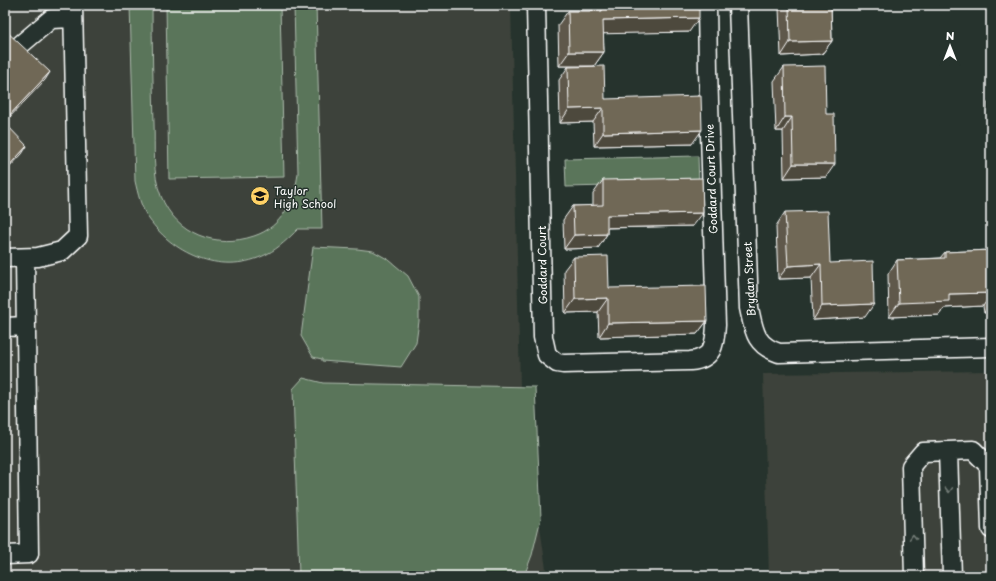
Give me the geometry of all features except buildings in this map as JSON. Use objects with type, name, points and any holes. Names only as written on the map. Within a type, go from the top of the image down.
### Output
[{"type":"street","name":"Goddard Court","points":[[536,5],[543,336],[547,355],[557,363],[563,364],[690,361],[700,360],[710,353]]},
{"type":"street","name":"Goddard Court Drive","points":[[707,5],[708,86],[716,325],[715,339],[710,353]]},
{"type":"street","name":"Brydan Street","points":[[738,5],[749,308],[753,329],[761,343],[768,349],[780,353],[991,347]]},
{"type":"street","points":[[5,258],[38,257],[62,251],[78,236],[73,11],[51,19],[19,46]]},
{"type":"street","points":[[5,555],[29,554],[25,258]]},
{"type":"street","points":[[5,327],[26,326]]},
{"type":"street","points":[[914,576],[911,466],[923,452],[973,450],[989,466],[991,529]]},
{"type":"street","points":[[948,451],[952,576]]},
{"type":"shaded area","name":"Taylor High School","points":[[5,5],[511,5],[520,386],[547,576],[5,576]]},
{"type":"shaded area","points":[[991,371],[991,576],[769,576],[763,374]]},
{"type":"green space","points":[[130,5],[152,5],[154,160],[156,179],[161,196],[168,209],[187,229],[212,239],[226,241],[240,240],[264,232],[279,219],[294,193],[298,173],[294,5],[316,5],[322,229],[298,229],[280,246],[271,252],[251,260],[234,263],[202,259],[186,252],[172,243],[160,232],[149,219],[144,210],[135,181]]},
{"type":"green space","points":[[166,5],[280,5],[284,177],[169,179]]},
{"type":"green space","points":[[698,156],[699,186],[694,184],[566,187],[565,159]]},
{"type":"green space","points":[[313,247],[373,251],[389,260],[408,276],[419,297],[419,321],[416,343],[401,367],[322,361],[322,359],[313,357],[301,336]]},
{"type":"green space","points":[[303,378],[323,383],[535,387],[541,518],[532,555],[524,576],[299,576],[293,389]]},
{"type":"place","name":"Taylor High School","points":[[260,196]]}]
